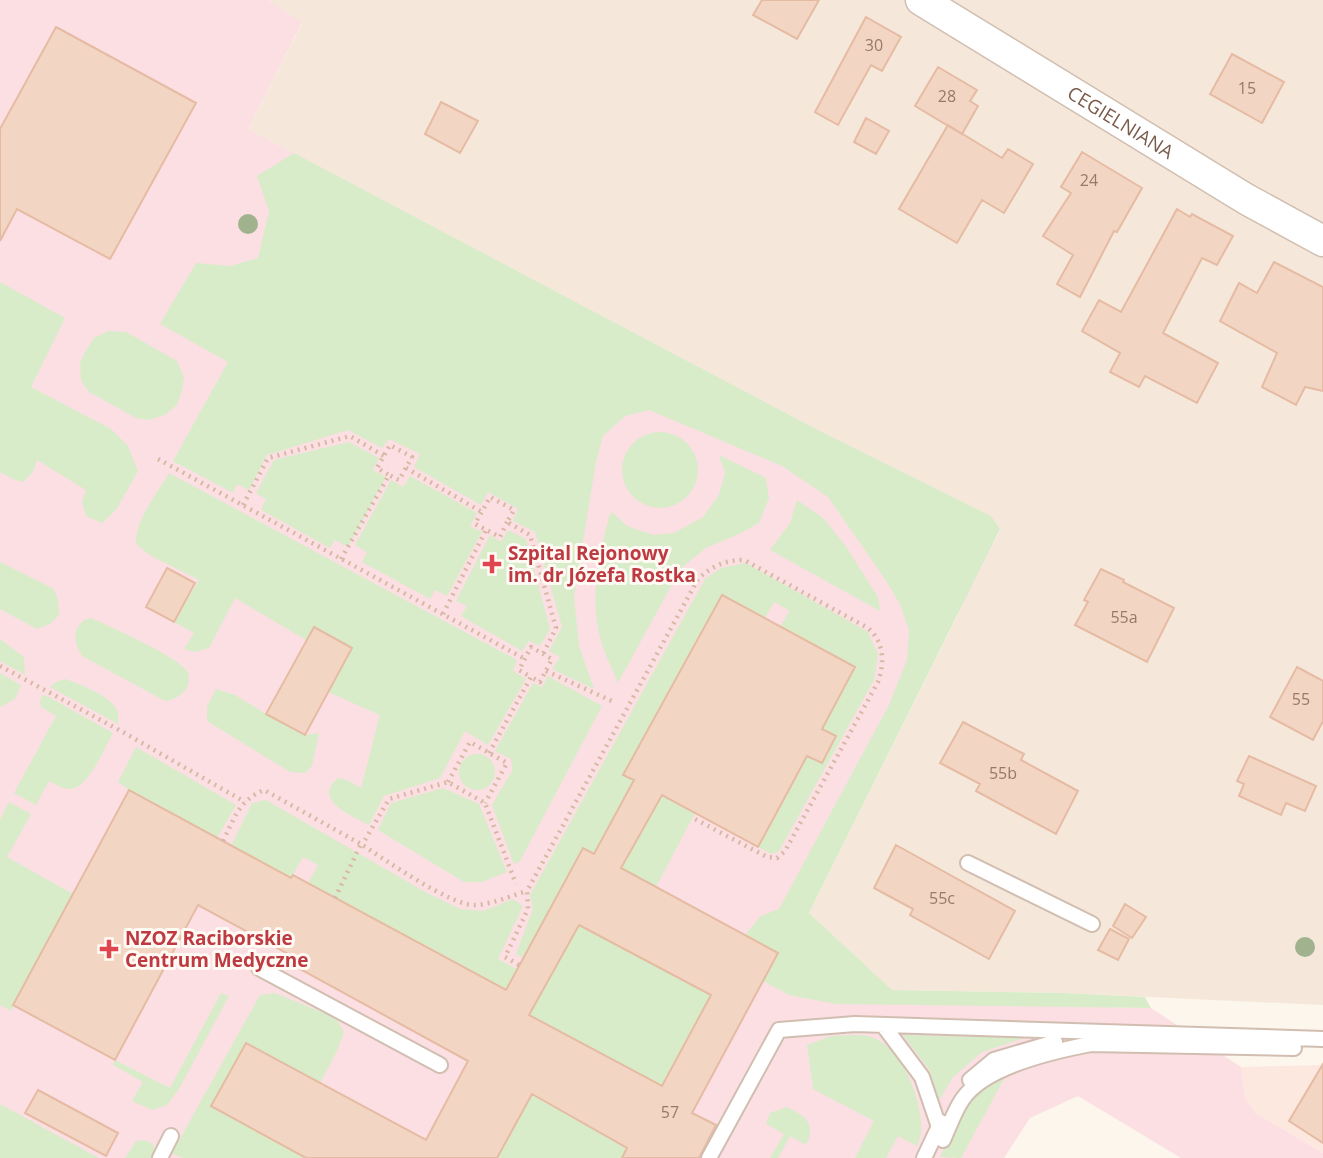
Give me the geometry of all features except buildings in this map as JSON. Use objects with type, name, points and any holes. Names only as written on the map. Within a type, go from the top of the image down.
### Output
[{"type":"street","name":"CEGIELNIANA","points":[[921,0],[1246,199],[1323,241]]},
{"type":"lane","points":[[968,863],[1092,924]]},
{"type":"lane","points":[[259,968],[440,1065]]},
{"type":"lane","points":[[709,1158],[779,1030],[855,1024],[1323,1039]]},
{"type":"lane","points":[[883,1025],[922,1077],[941,1133]]},
{"type":"lane","points":[[933,1158],[955,1094],[994,1060],[1086,1033]]},
{"type":"lane","points":[[923,1158],[963,1098],[982,1081],[1008,1067],[1062,1049],[1091,1044],[1323,1048]]},
{"type":"lane","points":[[160,1158],[171,1136]]},
{"type":"path","points":[[243,505],[268,458],[350,436],[384,456]]},
{"type":"path","points":[[390,445],[412,457],[399,480],[377,468],[384,456],[390,445]]},
{"type":"path","points":[[158,459],[525,659]]},
{"type":"path","points":[[405,468],[482,512]]},
{"type":"path","points":[[341,559],[389,475]]},
{"type":"path","points":[[490,497],[514,510],[507,522],[500,537],[475,524],[490,497]]},
{"type":"path","points":[[507,522],[530,535],[556,628],[543,654]]},
{"type":"path","points":[[443,614],[486,530]]},
{"type":"path","points":[[519,965],[505,957],[528,909],[527,891],[698,579],[720,563],[744,560],[876,634],[883,660],[882,670],[878,682],[785,851],[777,858],[767,857],[693,818]]},
{"type":"path","points":[[531,647],[552,659],[540,682],[519,670],[525,659],[531,647]]},
{"type":"path","points":[[0,666],[245,802]]},
{"type":"path","points":[[546,671],[614,702]]},
{"type":"path","points":[[489,753],[531,677]]},
{"type":"path","points":[[335,898],[363,842],[389,799],[448,782],[470,742],[507,763],[485,803]]},
{"type":"path","points":[[448,782],[485,803],[516,884]]},
{"type":"path","points":[[223,841],[241,806],[252,795],[264,790],[363,842],[458,902],[472,906],[492,903],[527,891]]},
{"type":"shaded area","name":"Szpital Rejonowy im. dr Józefa Rostka","points":[[0,0],[268,0],[302,22],[248,129],[816,429],[991,516],[1000,529],[966,599],[853,798],[788,921],[873,1002],[1151,1008],[1241,1067],[1245,1097],[1255,1113],[1323,1153],[1323,1158],[1181,1158],[1078,1096],[1030,1118],[1004,1158],[0,1158]]},
{"type":"shaded area","points":[[268,0],[1323,0],[1323,1005],[1064,993],[891,990],[809,913],[1000,530],[991,516],[816,429],[248,129],[302,23]]},
{"type":"shaded area","points":[[1323,1065],[1323,1153],[1255,1113],[1245,1097],[1241,1067]]},
{"type":"green space","points":[[294,153],[816,429],[991,516],[1000,529],[809,913],[892,990],[1145,997],[1151,1008],[836,1004],[789,995],[763,981],[778,953],[745,935],[761,916],[779,909],[889,705],[907,660],[909,630],[900,604],[885,579],[828,497],[782,466],[649,410],[625,416],[603,436],[596,462],[574,597],[579,646],[594,689],[552,669],[560,657],[549,651],[562,627],[535,532],[513,521],[518,509],[488,492],[481,505],[414,467],[420,454],[389,439],[382,448],[348,430],[267,455],[249,490],[237,484],[233,493],[173,461],[228,362],[160,324],[196,263],[230,266],[258,258],[269,211],[257,176]]},
{"type":"green space","points":[[0,282],[65,318],[31,387],[111,429],[128,446],[138,471],[116,510],[102,523],[86,516],[82,502],[86,490],[37,460],[33,472],[23,482],[0,472]]},
{"type":"green space","points":[[108,331],[126,332],[177,361],[184,377],[182,390],[177,405],[165,415],[148,420],[136,418],[89,392],[81,380],[80,363],[94,338]]},
{"type":"green space","points":[[653,432],[667,432],[681,438],[692,449],[698,470],[695,485],[687,497],[667,508],[653,508],[639,502],[628,491],[622,477],[622,463],[628,449],[639,438]]},
{"type":"green space","points":[[349,442],[379,458],[373,470],[386,477],[348,547],[335,540],[330,548],[261,510],[266,499],[256,493],[274,460]]},
{"type":"green space","points":[[719,455],[766,478],[769,498],[759,523],[706,548],[681,568],[618,683],[598,631],[595,598],[598,565],[609,517],[612,512],[627,526],[653,535],[674,533],[703,517],[719,495],[725,473]]},
{"type":"green space","points":[[169,473],[517,660],[513,671],[526,679],[488,745],[465,731],[440,778],[384,796],[369,825],[337,806],[329,793],[338,778],[361,788],[380,715],[328,692],[352,648],[314,627],[306,640],[235,598],[209,648],[195,652],[184,649],[194,633],[174,622],[199,580],[151,556],[136,544],[136,535],[143,517]]},
{"type":"green space","points":[[410,476],[477,513],[470,526],[482,532],[447,596],[435,590],[430,599],[362,562],[367,552],[355,545],[391,480],[403,487]]},
{"type":"green space","points":[[797,500],[823,518],[845,545],[878,597],[880,611],[770,550],[790,523]]},
{"type":"green space","points":[[508,530],[526,539],[550,629],[540,646],[529,641],[522,651],[461,616],[467,606],[456,601],[490,535],[501,542]]},
{"type":"green space","points":[[0,562],[54,589],[59,615],[50,624],[37,629],[0,609]]},
{"type":"green space","points":[[746,563],[868,632],[878,654],[874,680],[779,851],[771,854],[758,847],[807,756],[822,763],[836,736],[822,729],[855,667],[780,627],[790,611],[774,602],[765,618],[721,595],[624,774],[634,780],[594,854],[583,848],[523,958],[516,954],[533,909],[530,895],[705,579],[721,568]]},
{"type":"green space","points":[[91,618],[142,642],[181,665],[189,675],[185,690],[178,697],[165,701],[82,656],[75,635],[82,622]]},
{"type":"green space","points":[[0,639],[24,657],[25,675],[0,661]]},
{"type":"green space","points":[[0,673],[21,685],[15,699],[0,707]]},
{"type":"green space","points":[[548,676],[602,706],[520,861],[514,864],[492,805],[513,769],[511,759],[495,751],[533,683],[542,687]]},
{"type":"green space","points":[[65,679],[95,691],[115,706],[118,724],[50,687]]},
{"type":"green space","points":[[216,689],[235,695],[305,735],[319,733],[312,766],[305,773],[290,772],[207,721],[207,707]]},
{"type":"green space","points":[[45,695],[113,733],[83,782],[70,789],[49,781],[36,805],[14,793],[56,716],[41,707],[41,697]]},
{"type":"green space","points":[[136,747],[236,805],[217,838],[118,782]]},
{"type":"green space","points":[[477,754],[490,759],[495,772],[490,785],[477,790],[464,785],[459,772],[464,759]]},
{"type":"green space","points":[[443,788],[479,804],[507,872],[482,882],[464,882],[378,830],[391,803]]},
{"type":"green space","points":[[662,795],[695,813],[656,887],[621,868]]},
{"type":"green space","points":[[266,800],[427,893],[460,909],[483,911],[513,899],[523,906],[498,959],[517,969],[506,990],[308,883],[318,865],[303,857],[291,878],[231,846],[252,803]]},
{"type":"green space","points":[[9,802],[31,814],[7,857],[73,894],[11,1011],[0,1005],[0,820]]},
{"type":"green space","points":[[579,925],[711,995],[662,1086],[529,1015]]},
{"type":"green space","points":[[221,993],[229,996],[179,1089],[167,1105],[152,1110],[132,1101],[143,1082],[113,1065],[115,1060],[170,1088]]},
{"type":"green space","points":[[275,993],[336,1018],[344,1032],[320,1083],[246,1043],[211,1106],[306,1158],[182,1158],[172,1153],[260,995]]},
{"type":"green space","points":[[903,1035],[1024,1038],[982,1052],[953,1077],[938,1102],[930,1071]]},
{"type":"green space","points":[[831,1036],[869,1036],[894,1053],[909,1078],[919,1106],[921,1131],[917,1146],[898,1136],[886,1158],[855,1158],[874,1121],[813,1089],[807,1045]]},
{"type":"green space","points":[[1005,1077],[961,1158],[940,1157],[968,1101],[988,1084]]},
{"type":"green space","points":[[532,1094],[627,1148],[622,1158],[497,1158]]},
{"type":"green space","points":[[0,1104],[99,1158],[0,1158]]},
{"type":"green space","points":[[787,1107],[807,1121],[810,1126],[809,1137],[806,1145],[790,1136],[778,1158],[770,1158],[784,1134],[766,1124],[770,1113]]},
{"type":"green space","points":[[144,1140],[153,1144],[157,1155],[155,1158],[125,1158],[136,1141]]},
{"type":"place","name":"Szpital Rejonowy im. dr Józefa Rostka","points":[[492,564]]},
{"type":"place","name":"NZOZ Raciborskie Centrum Medyczne","points":[[109,949]]}]
